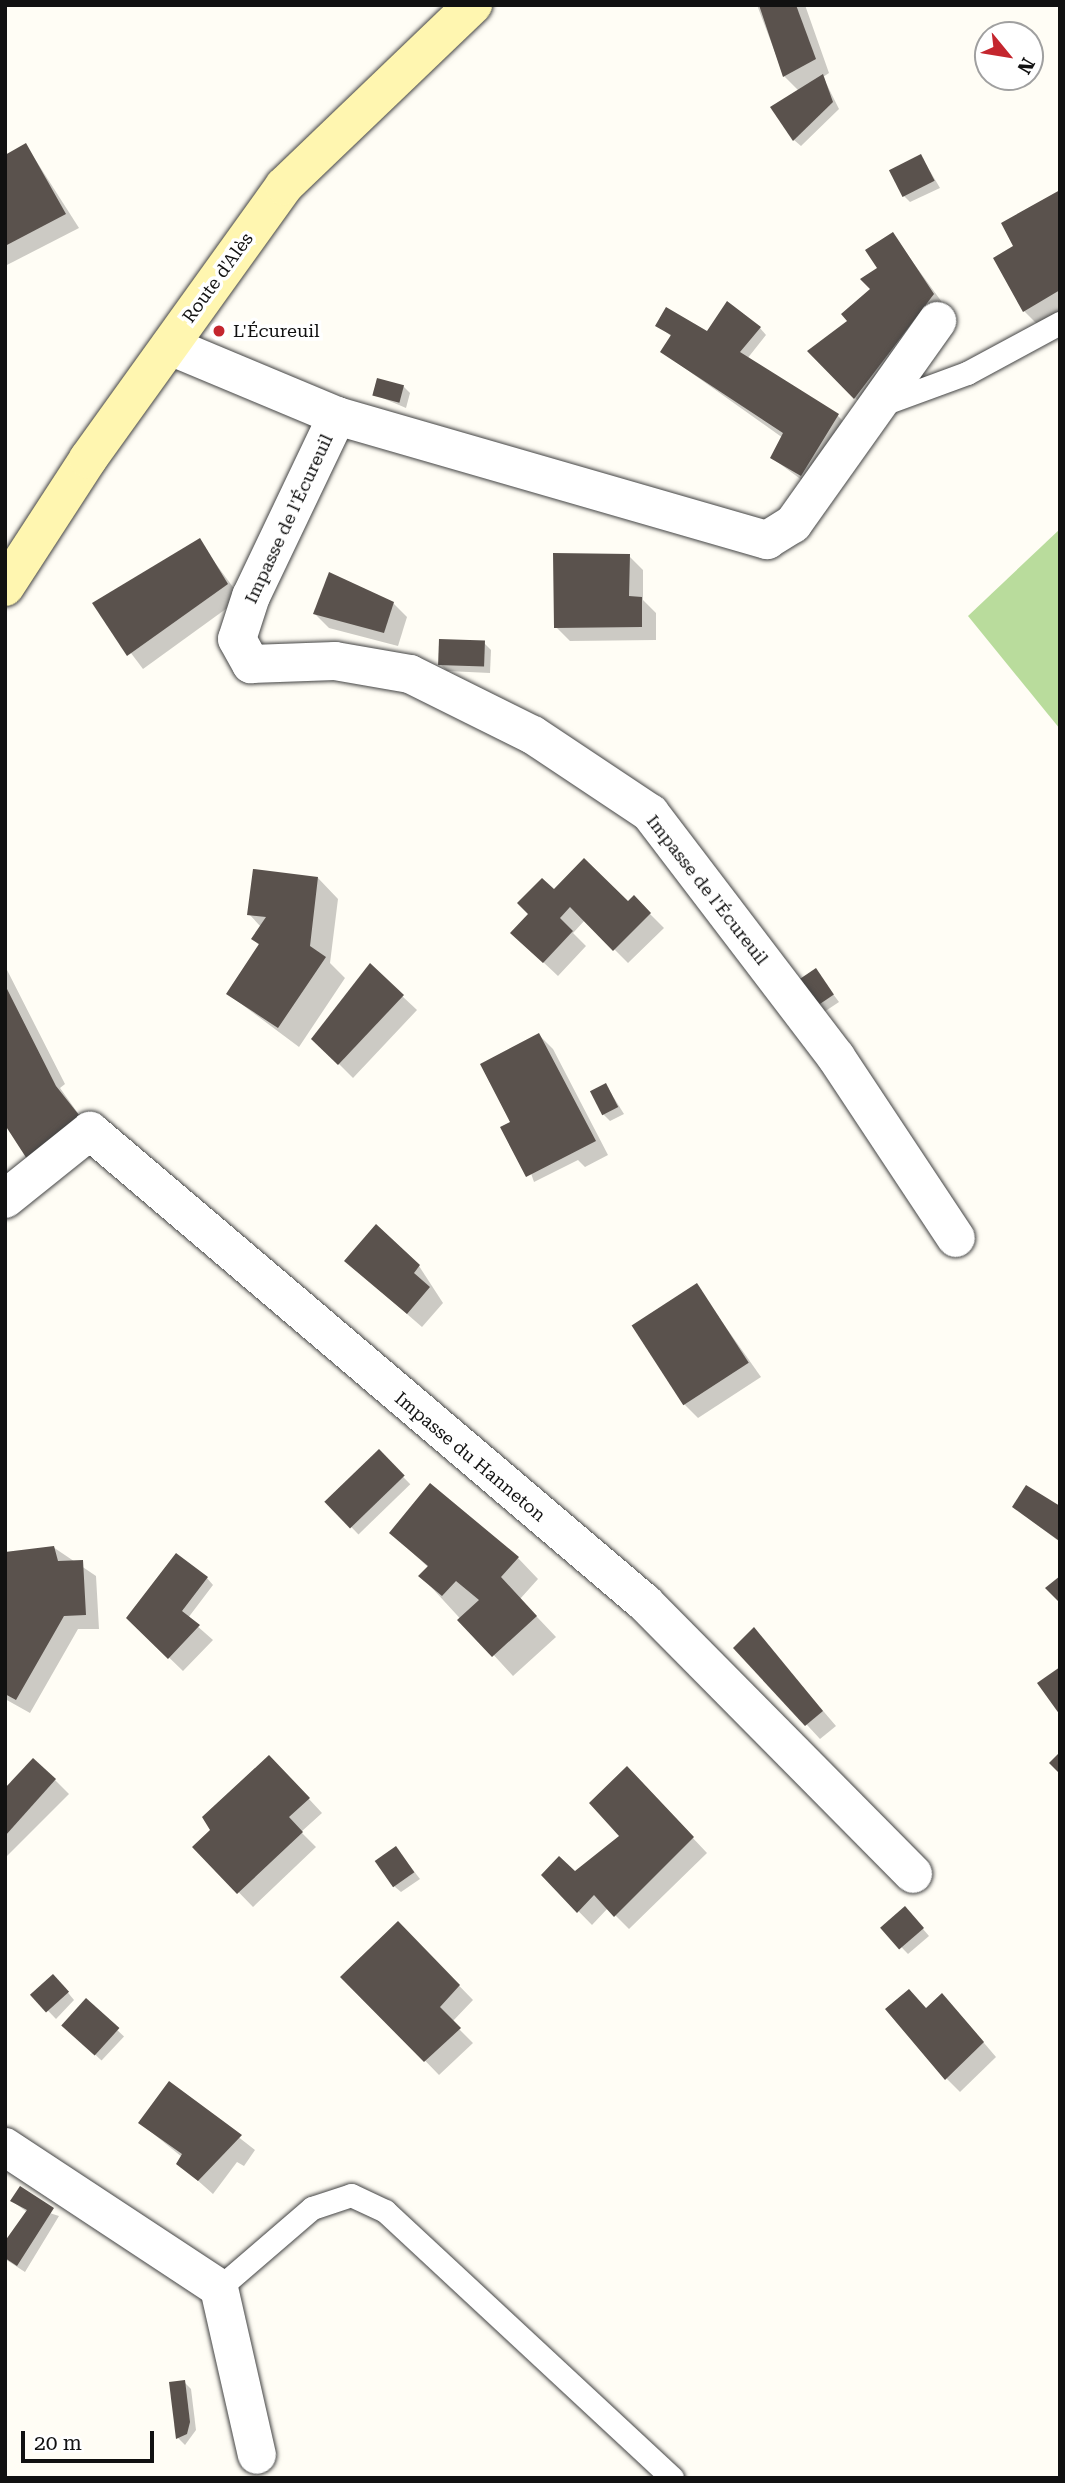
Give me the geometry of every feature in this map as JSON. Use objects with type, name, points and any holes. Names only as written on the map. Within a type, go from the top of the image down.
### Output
[{"type":"main road","name":"Route d'Alès","points":[[5,587],[170,346],[284,186],[473,5]]},
{"type":"street","name":"Impasse de l'Écureuil","points":[[170,346],[337,416],[767,540],[793,524],[937,321]]},
{"type":"street","name":"Impasse de l'Écureuil","points":[[337,416],[251,596],[237,639],[251,664],[335,661],[410,674],[533,735],[650,813],[836,1058],[956,1238]]},
{"type":"street","name":"Impasse du Hanneton","points":[[5,1199],[90,1131],[645,1603],[913,1874]]},
{"type":"street","points":[[5,2147],[219,2288],[257,2455]]},
{"type":"lane","points":[[877,407],[967,373],[1060,323]]},
{"type":"lane","points":[[219,2288],[312,2208],[351,2195],[385,2211],[672,2478]]},
{"type":"green space","points":[[1060,529],[1060,729],[968,616]]},
{"type":"building","points":[[759,5],[796,5],[816,59],[783,77]]},
{"type":"building","points":[[823,74],[833,102],[793,141],[770,107]]},
{"type":"building","points":[[26,143],[66,214],[5,246],[5,155]]},
{"type":"building","points":[[921,154],[935,181],[903,197],[889,170]]},
{"type":"building","points":[[1060,190],[1060,290],[1023,312],[993,258],[1013,246],[1001,223]]},
{"type":"building","points":[[893,232],[934,294],[854,399],[807,351],[847,321],[841,314],[870,289],[860,279],[877,268],[865,250]]},
{"type":"building","points":[[727,301],[761,327],[740,352],[839,414],[801,476],[770,458],[783,433],[660,352],[671,335],[655,326],[666,307],[707,331]]},
{"type":"building","points":[[377,378],[404,385],[399,403],[372,395]]},
{"type":"building","points":[[200,538],[228,584],[127,656],[92,603]]},
{"type":"building","points":[[553,553],[630,554],[629,596],[642,597],[642,627],[554,628]]},
{"type":"building","points":[[329,572],[394,602],[384,633],[313,614]]},
{"type":"building","points":[[439,639],[485,641],[484,667],[438,665]]},
{"type":"building","points":[[584,858],[628,901],[634,895],[651,913],[613,951],[570,907],[560,918],[573,931],[543,963],[510,933],[528,914],[517,903],[542,878],[554,889]]},
{"type":"building","points":[[253,869],[318,877],[310,946],[326,957],[278,1028],[226,994],[259,944],[251,939],[266,917],[247,915]]},
{"type":"building","points":[[370,963],[404,995],[338,1065],[311,1039]]},
{"type":"building","points":[[816,968],[834,995],[807,1012],[789,986]]},
{"type":"building","points":[[5,985],[56,1086],[79,1115],[27,1159],[5,1125]]},
{"type":"building","points":[[539,1033],[596,1141],[526,1177],[500,1127],[510,1122],[480,1064]]},
{"type":"building","points":[[606,1083],[618,1107],[602,1115],[590,1091]]},
{"type":"building","points":[[376,1224],[420,1265],[414,1273],[430,1287],[407,1314],[344,1261]]},
{"type":"building","points":[[697,1283],[749,1363],[683,1405],[632,1325]]},
{"type":"building","points":[[379,1449],[405,1476],[350,1528],[324,1502]]},
{"type":"building","points":[[430,1483],[519,1557],[501,1577],[537,1616],[492,1657],[457,1620],[479,1600],[456,1581],[442,1596],[418,1576],[428,1566],[389,1533]]},
{"type":"building","points":[[1026,1485],[1060,1506],[1058,1540],[1012,1507]]},
{"type":"building","points":[[54,1546],[58,1561],[83,1560],[86,1615],[64,1616],[16,1700],[5,1694],[5,1552]]},
{"type":"building","points":[[176,1553],[208,1577],[182,1611],[200,1625],[168,1659],[126,1618]]},
{"type":"building","points":[[1060,1576],[1060,1603],[1045,1588]]},
{"type":"building","points":[[754,1627],[823,1711],[805,1726],[733,1648]]},
{"type":"building","points":[[1060,1667],[1060,1715],[1037,1683]]},
{"type":"building","points":[[1060,1752],[1060,1774],[1049,1763]]},
{"type":"building","points":[[269,1755],[310,1798],[289,1817],[303,1832],[237,1894],[192,1847],[210,1830],[202,1817]]},
{"type":"building","points":[[33,1758],[56,1779],[5,1836],[5,1788]]},
{"type":"building","points":[[627,1766],[694,1837],[614,1917],[594,1895],[577,1913],[541,1875],[559,1856],[575,1871],[619,1836],[589,1803]]},
{"type":"building","points":[[396,1846],[414,1872],[393,1887],[375,1861]]},
{"type":"building","points":[[905,1906],[924,1928],[899,1950],[880,1928]]},
{"type":"building","points":[[398,1921],[460,1985],[440,2007],[461,2028],[424,2062],[340,1977]]},
{"type":"building","points":[[53,1974],[69,1992],[46,2013],[30,1995]]},
{"type":"building","points":[[909,1989],[926,2008],[942,1993],[984,2042],[945,2080],[885,2009]]},
{"type":"building","points":[[86,1998],[119,2028],[95,2056],[61,2025]]},
{"type":"building","points":[[169,2081],[242,2135],[198,2181],[176,2164],[182,2154],[138,2123]]},
{"type":"building","points":[[20,2186],[54,2208],[17,2266],[5,2258],[5,2241],[27,2210],[10,2201]]},
{"type":"building","points":[[185,2380],[190,2422],[187,2434],[176,2439],[169,2382]]},
{"type":"place","name":"L'Écureuil","points":[[219,331]]}]
